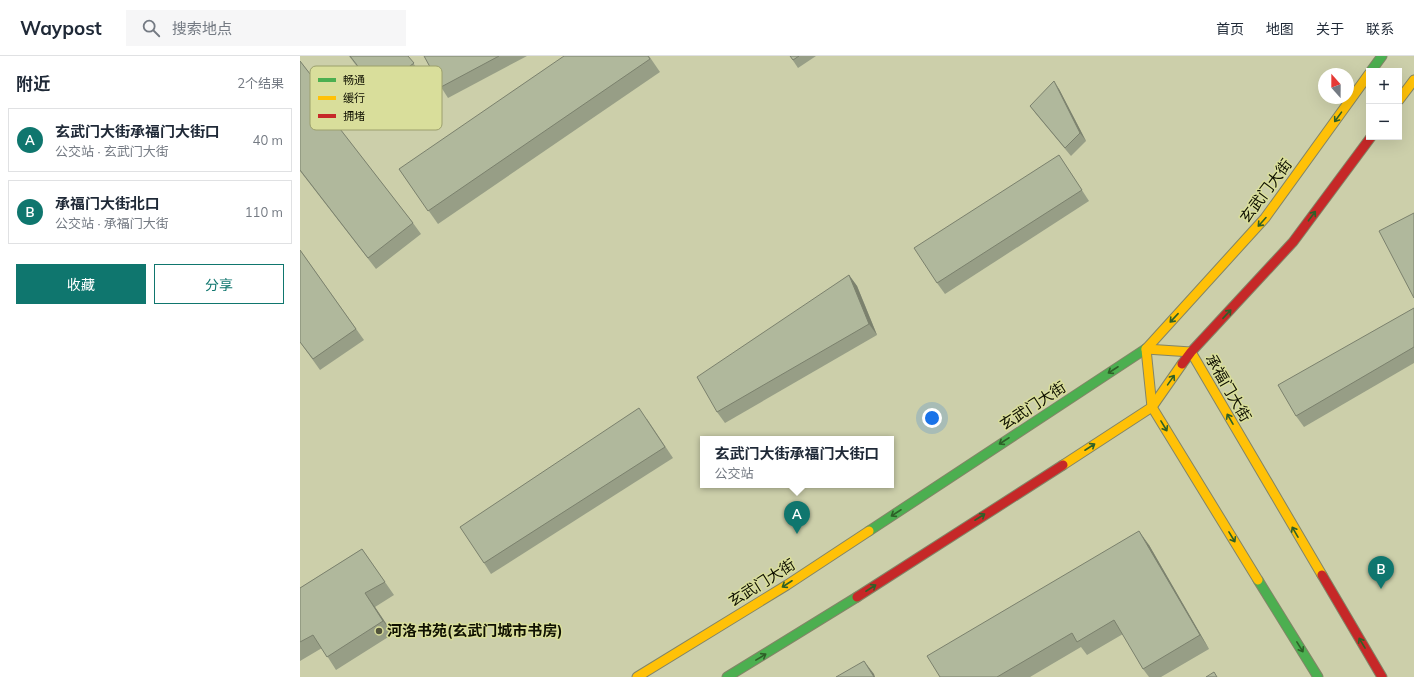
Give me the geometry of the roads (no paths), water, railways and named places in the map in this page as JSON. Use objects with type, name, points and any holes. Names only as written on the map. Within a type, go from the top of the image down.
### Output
[{"type":"main road","points":[[1373,68],[1382,56]]},
{"type":"main road","name":"玄武门大街","points":[[637,677],[787,585],[1146,348],[1265,218],[1366,78]]},
{"type":"main road","points":[[1402,96],[1414,80]]},
{"type":"main road","points":[[728,677],[818,622],[1152,407],[1191,352],[1293,242],[1369,140]]},
{"type":"main road","points":[[1146,348],[1152,407],[1318,677]]},
{"type":"main road","name":"承福门大街","points":[[1146,348],[1191,352],[1382,677]]},
{"type":"place","name":"玄武门大街承福门大街口","points":[[797,534]]},
{"type":"place","name":"承福门大街北口","points":[[1381,589]]},
{"type":"place","name":"河洛书苑(玄武门城市书房)","points":[[379,631]]}]
